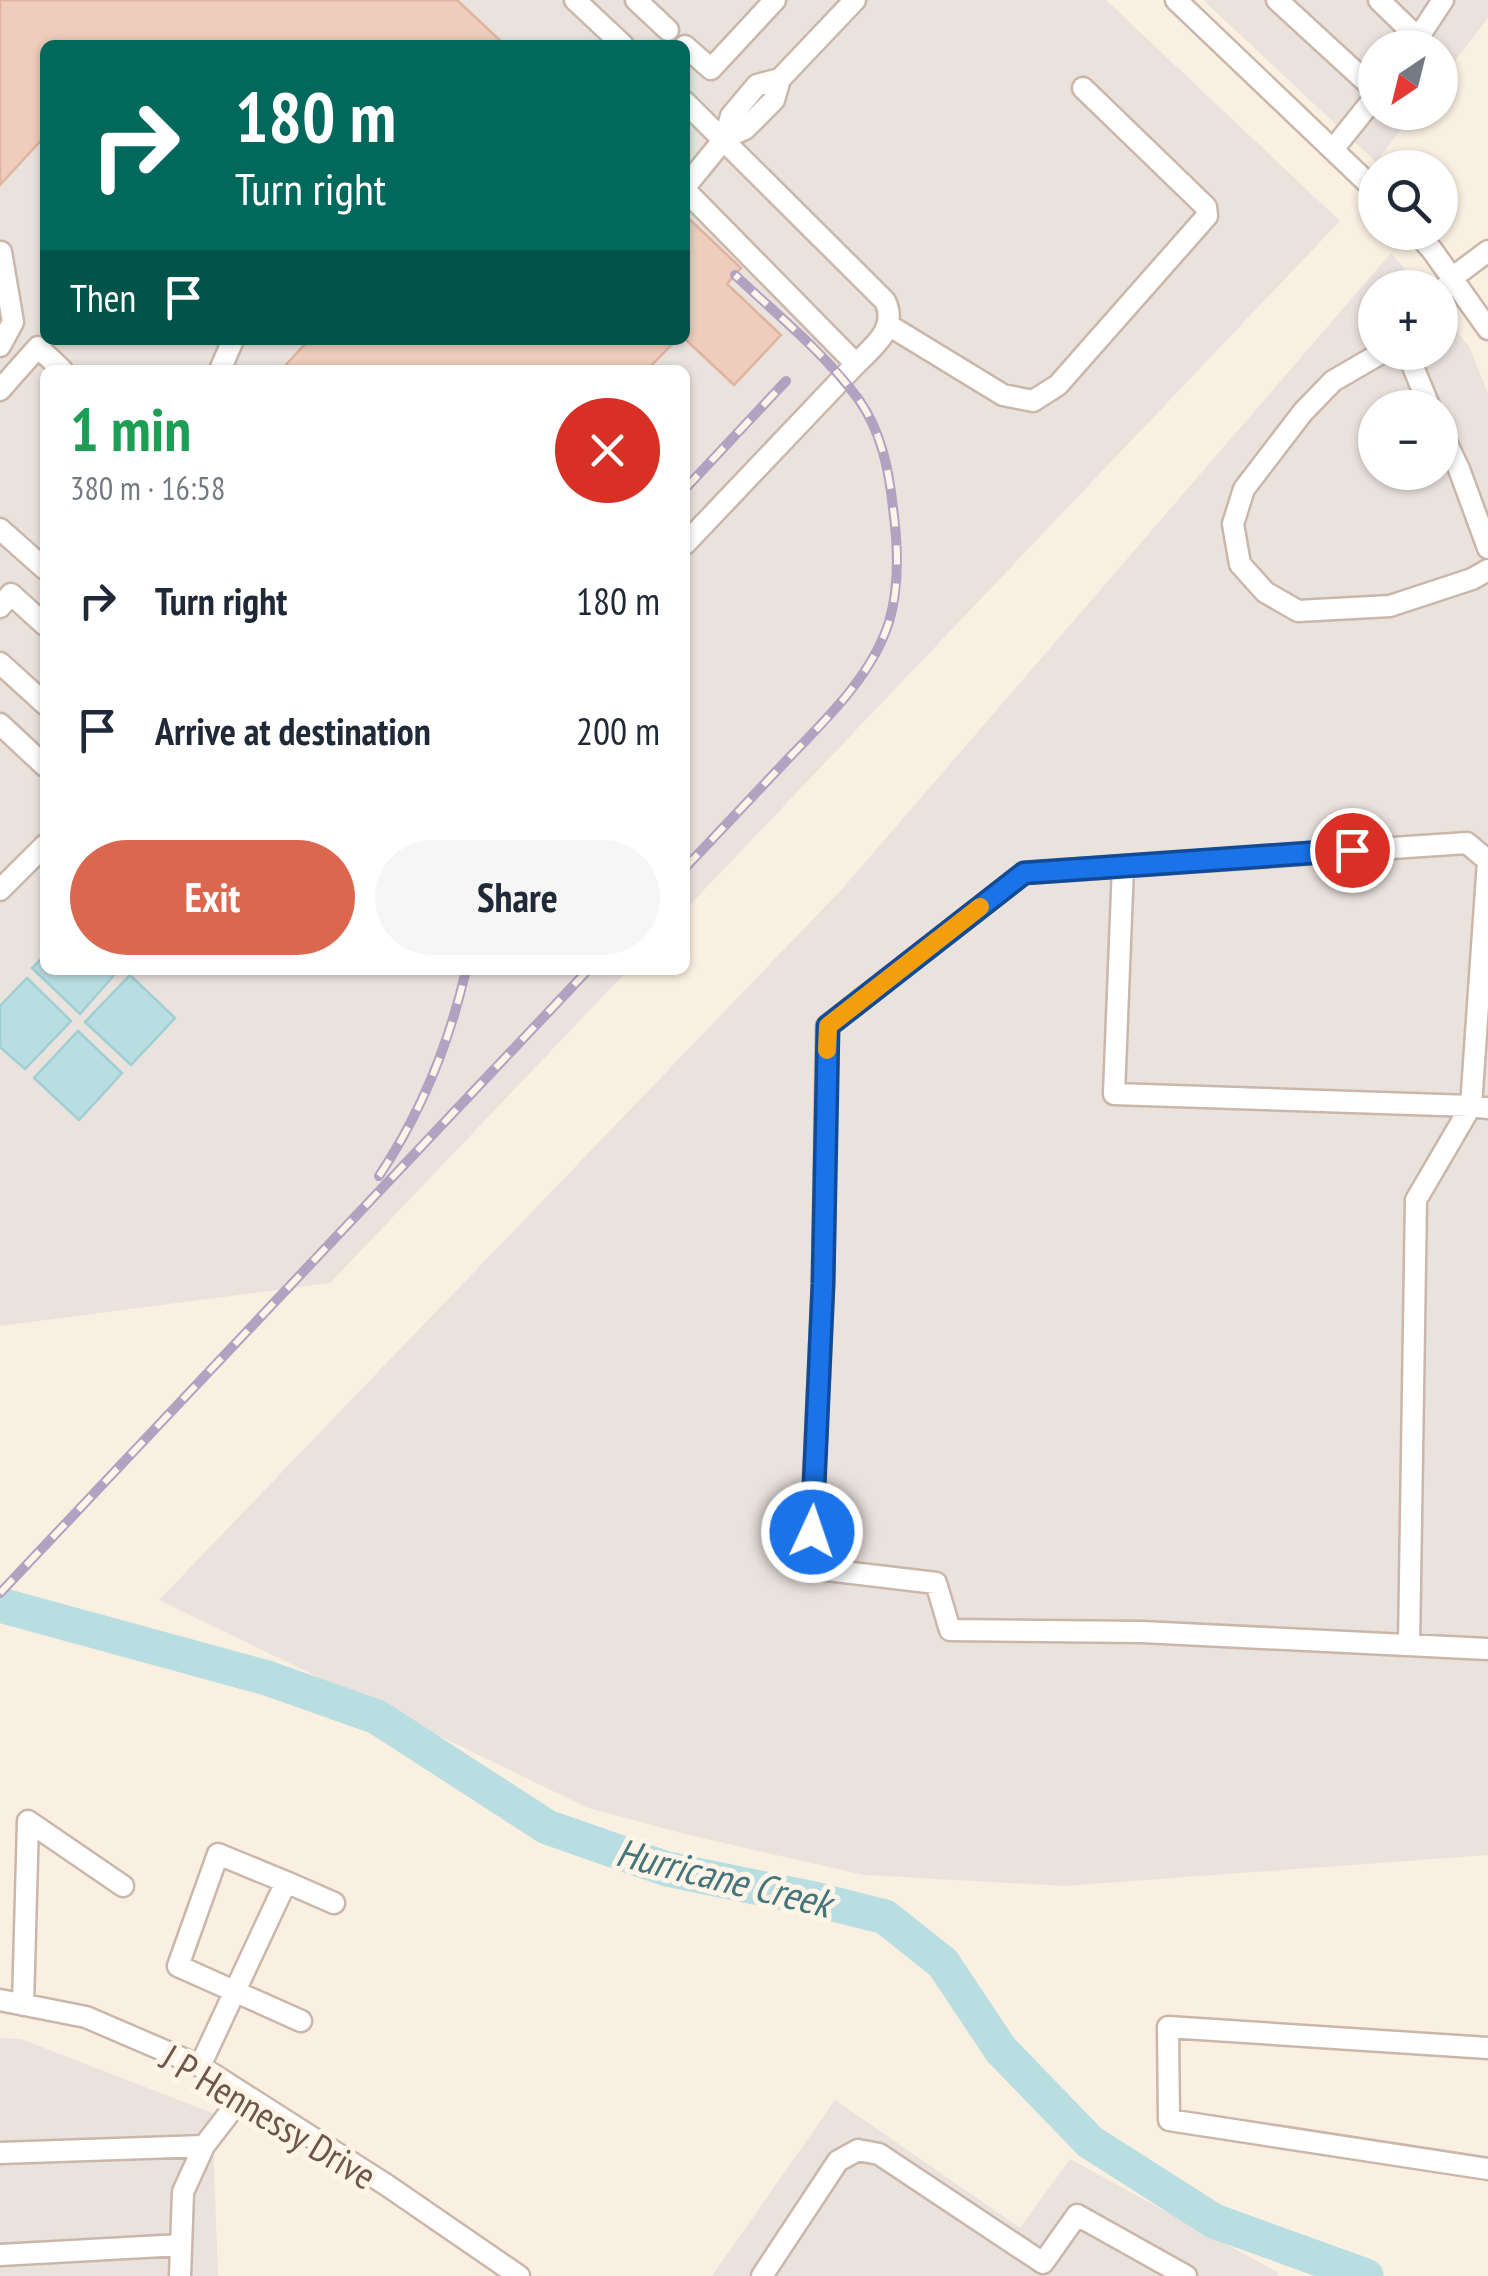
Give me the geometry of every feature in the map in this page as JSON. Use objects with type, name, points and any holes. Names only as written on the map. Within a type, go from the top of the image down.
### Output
[{"type":"street","points":[[575,0],[618,40]]},
{"type":"street","points":[[636,0],[671,40]]},
{"type":"street","points":[[690,55],[711,70],[775,0]]},
{"type":"street","points":[[690,182],[724,138],[731,116],[757,86],[780,79],[855,0]]},
{"type":"street","points":[[1176,0],[1358,173]]},
{"type":"street","points":[[1278,0],[1358,78]]},
{"type":"street","points":[[1378,0],[1404,30]]},
{"type":"street","points":[[1423,30],[1443,0]]},
{"type":"street","points":[[890,326],[1003,395],[1033,401],[1058,385],[1206,216],[1206,207],[1083,88]]},
{"type":"street","points":[[690,107],[884,300],[890,312],[890,326],[690,539]]},
{"type":"street","points":[[1334,148],[1358,116]]},
{"type":"street","points":[[690,194],[856,364]]},
{"type":"street","points":[[1458,276],[1488,251]]},
{"type":"street","points":[[0,346],[12,322],[1,252]]},
{"type":"street","points":[[1458,298],[1488,329]]},
{"type":"street","points":[[0,390],[38,347],[57,365]]},
{"type":"street","points":[[1358,367],[1333,381],[1302,412],[1244,489],[1234,524],[1240,564],[1265,592],[1298,611],[1390,606],[1488,570]]},
{"type":"street","points":[[1458,465],[1488,548]]},
{"type":"street","points":[[0,529],[40,565]]},
{"type":"street","points":[[0,607],[11,594],[40,620]]},
{"type":"street","points":[[0,662],[40,699]]},
{"type":"street","points":[[0,724],[40,761]]},
{"type":"street","points":[[1408,1645],[1416,1200],[1479,1107],[1488,861],[1466,843],[1024,873],[828,1026],[823,1284],[810,1568],[936,1582],[950,1630],[1142,1632],[1488,1649]]},
{"type":"street","points":[[0,890],[40,849]]},
{"type":"street","points":[[1122,866],[1114,1094],[1479,1107]]},
{"type":"street","points":[[23,2005],[28,1822],[123,1886]]},
{"type":"street","points":[[301,2021],[178,1966],[218,1854],[334,1903]]},
{"type":"street","points":[[200,2066],[286,1882]]},
{"type":"street","name":"J P Hennessy Drive","points":[[0,2000],[86,2017],[200,2066],[487,2267],[519,2276]]},
{"type":"street","points":[[1488,2048],[1168,2027],[1169,2120],[1488,2169]]},
{"type":"street","points":[[180,2276],[183,2192],[204,2146],[244,2094]]},
{"type":"street","points":[[0,2153],[204,2146]]},
{"type":"street","points":[[762,2276],[838,2161],[858,2150],[878,2154],[1043,2264],[1077,2215],[1186,2276]]},
{"type":"street","points":[[0,2255],[180,2245]]},
{"type":"shaded area","points":[[0,0],[1106,0],[1340,221],[690,905],[690,365],[40,365],[40,975],[623,975],[330,1283],[0,1326]]},
{"type":"shaded area","points":[[1203,0],[1488,0],[1488,18],[1458,57],[1458,30],[1358,30],[1358,130],[1401,130],[1385,150],[1363,150]]},
{"type":"shaded area","points":[[1391,253],[1406,270],[1376,270]]},
{"type":"shaded area","points":[[1358,291],[1358,370],[1458,370],[1458,333],[1469,346],[1488,393],[1488,1855],[1064,1886],[864,1875],[588,1808],[159,1600],[843,888]]},
{"type":"shaded area","points":[[0,2038],[21,2039],[212,2113],[218,2276],[0,2276]]},
{"type":"shaded area","points":[[835,2100],[1020,2228],[1070,2159],[1279,2273],[712,2276]]},
{"type":"water","points":[[40,960],[40,975],[114,975],[80,1014],[32,968]]},
{"type":"water","points":[[130,975],[175,1018],[131,1065],[85,1022]]},
{"type":"water","points":[[27,978],[71,1021],[25,1069],[0,1047],[0,1006]]},
{"type":"water","points":[[78,1031],[122,1073],[79,1120],[34,1078]]},
{"type":"building","points":[[0,0],[457,0],[500,40],[40,40],[40,141],[0,185]]},
{"type":"building","points":[[690,220],[741,268],[727,284],[781,335],[734,385],[690,344]]},
{"type":"building","points":[[304,345],[671,345],[652,365],[286,365]]},
{"type":"waterway","name":"Hurricane Creek","points":[[0,1605],[267,1678],[377,1717],[547,1827],[667,1869],[885,1917],[943,1963],[1001,2050],[1090,2142],[1214,2221],[1366,2276]]},
{"type":"railway","points":[[690,863],[858,680],[889,622],[896,579],[896,536],[889,479],[883,451],[867,412],[816,350],[735,275]]},
{"type":"railway","points":[[690,484],[786,381]]},
{"type":"railway","points":[[379,1176],[432,1077],[465,975]]},
{"type":"railway","points":[[0,1593],[583,975]]},
{"type":"slow traffic","points":[[827,1050],[828,1026],[980,907]]},
{"type":"route","points":[[812,1532],[823,1284],[828,1026],[1024,873],[1352,850]]}]
